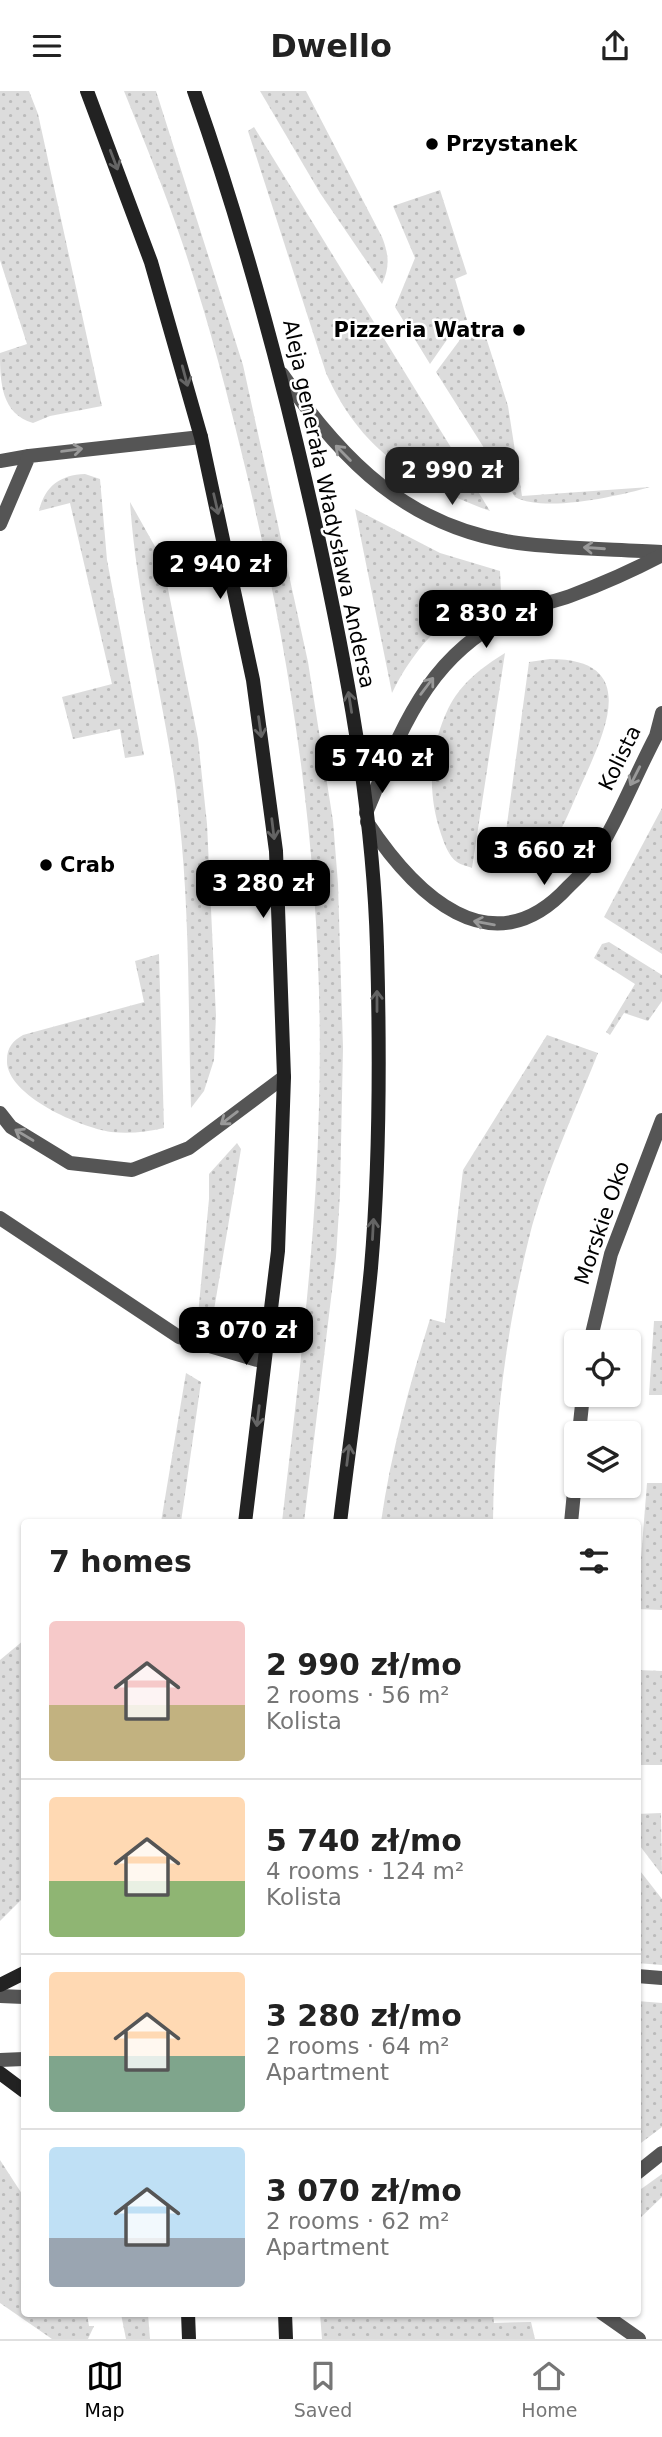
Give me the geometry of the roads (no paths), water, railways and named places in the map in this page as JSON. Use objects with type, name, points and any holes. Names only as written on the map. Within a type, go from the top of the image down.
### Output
[{"type":"main road","name":"Aleja generała Władysława Andersa","points":[[194,91],[226,181],[282,374],[333,603],[367,818],[377,945],[375,1183],[371,1267],[340,1519]]},
{"type":"main road","points":[[88,94],[151,262],[201,437],[238,601],[265,761],[281,940],[284,1077],[278,1251],[244,1519]]},
{"type":"main road","points":[[0,1985],[21,1974]]},
{"type":"main road","points":[[0,2073],[21,2089]]},
{"type":"main road","points":[[188,2317],[189,2339]]},
{"type":"main road","points":[[285,2317],[286,2339]]},
{"type":"street","points":[[282,374],[317,425],[342,452],[398,499],[430,517],[464,530],[517,543],[662,553]]},
{"type":"street","points":[[0,461],[201,437]]},
{"type":"street","points":[[0,524],[29,456]]},
{"type":"street","points":[[367,818],[418,697],[444,663],[475,636],[519,612],[625,575],[662,553]]},
{"type":"street","name":"Kolista","points":[[367,818],[390,856],[416,884],[458,912],[476,923],[502,926],[527,920],[556,900],[589,865],[656,736],[662,713]]},
{"type":"street","points":[[0,1113],[11,1127],[70,1163],[132,1170],[189,1148],[284,1077]]},
{"type":"street","name":"Morskie Oko","points":[[593,1330],[611,1254],[662,1120]]},
{"type":"street","points":[[0,1218],[179,1337],[264,1362]]},
{"type":"street","points":[[571,1519],[573,1498]]},
{"type":"street","points":[[641,1976],[662,1978]]},
{"type":"street","points":[[0,1996],[21,1997]]},
{"type":"street","points":[[0,2060],[21,2059]]},
{"type":"street","points":[[641,2170],[662,2153]]},
{"type":"street","points":[[608,2317],[639,2339]]},
{"type":"place","name":"Przystanek","points":[[432,144]]},
{"type":"place","name":"Pizzeria Watra","points":[[519,330]]},
{"type":"place","name":"Crab","points":[[46,865]]}]
